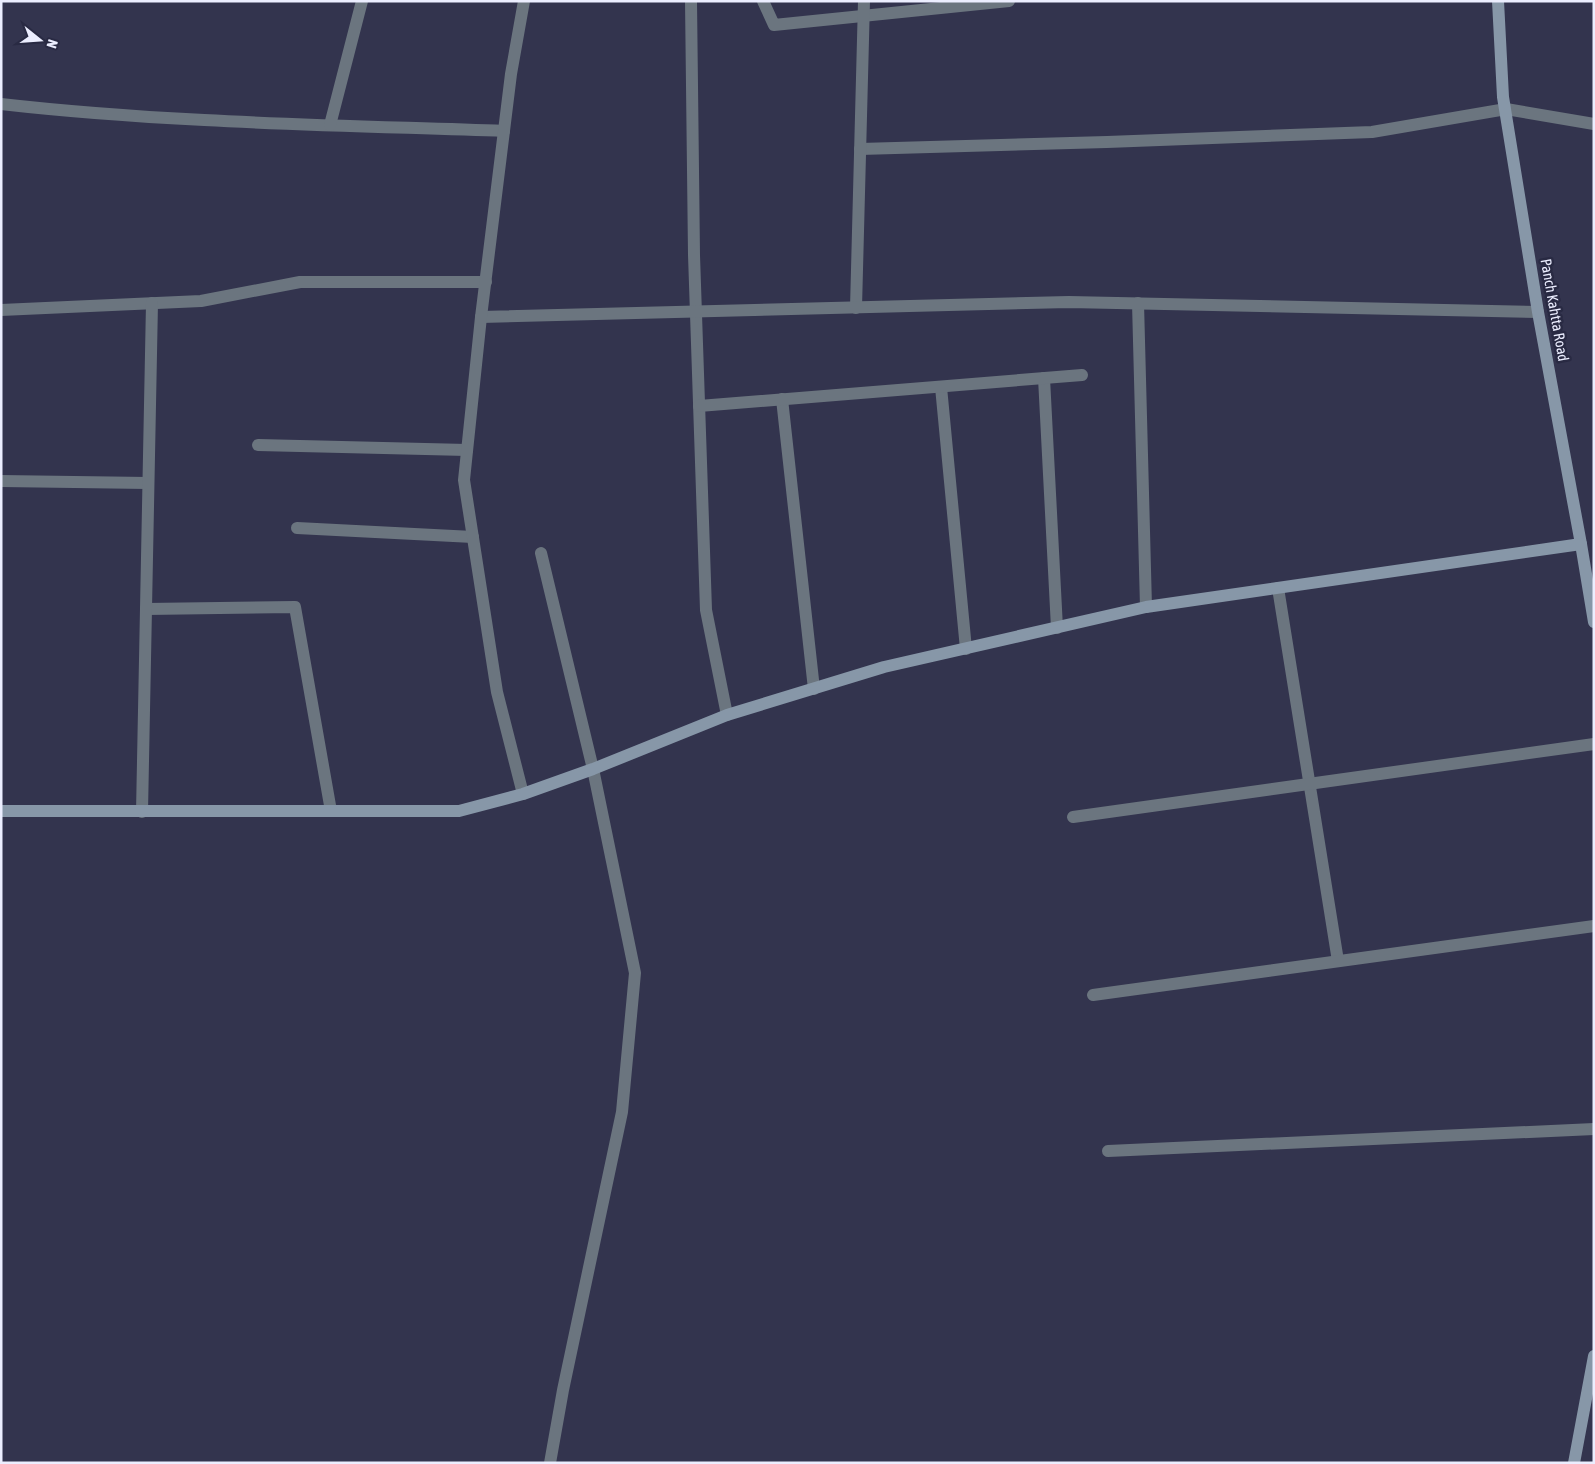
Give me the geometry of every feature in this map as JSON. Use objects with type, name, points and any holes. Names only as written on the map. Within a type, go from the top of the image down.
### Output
[{"type":"main road","name":"Panch Kahtta Road","points":[[1498,1],[1504,97],[1538,312],[1594,622]]},
{"type":"main road","points":[[1,811],[459,811],[523,794],[593,769],[727,715],[884,667],[1146,606],[1581,544]]},
{"type":"main road","points":[[1574,1463],[1594,1356]]},
{"type":"street","points":[[330,125],[362,1]]},
{"type":"street","points":[[523,794],[497,692],[464,480],[510,74],[524,1]]},
{"type":"street","points":[[691,1],[696,312],[706,610],[727,715]]},
{"type":"street","points":[[763,1],[774,25],[1010,1]]},
{"type":"street","points":[[856,308],[864,1]]},
{"type":"street","points":[[1,104],[77,113],[178,119],[504,131]]},
{"type":"street","points":[[860,149],[1372,132],[1506,109],[1594,124]]},
{"type":"street","points":[[1,310],[201,301],[300,282],[486,282]]},
{"type":"street","points":[[481,317],[1068,302],[1538,312]]},
{"type":"street","points":[[142,812],[152,303]]},
{"type":"street","points":[[1138,303],[1146,606]]},
{"type":"street","points":[[699,406],[1082,375]]},
{"type":"street","points":[[1044,378],[1057,628]]},
{"type":"street","points":[[941,387],[966,649]]},
{"type":"street","points":[[782,399],[814,689]]},
{"type":"street","points":[[258,445],[467,450]]},
{"type":"street","points":[[1,481],[148,483]]},
{"type":"street","points":[[297,528],[473,538]]},
{"type":"street","points":[[541,553],[593,769],[636,973],[622,1112],[563,1390],[550,1463]]},
{"type":"street","points":[[1278,588],[1338,961]]},
{"type":"street","points":[[146,609],[295,608],[331,812]]},
{"type":"street","points":[[1073,817],[1594,744]]},
{"type":"street","points":[[1093,995],[1594,926]]},
{"type":"street","points":[[1108,1151],[1594,1130]]}]
